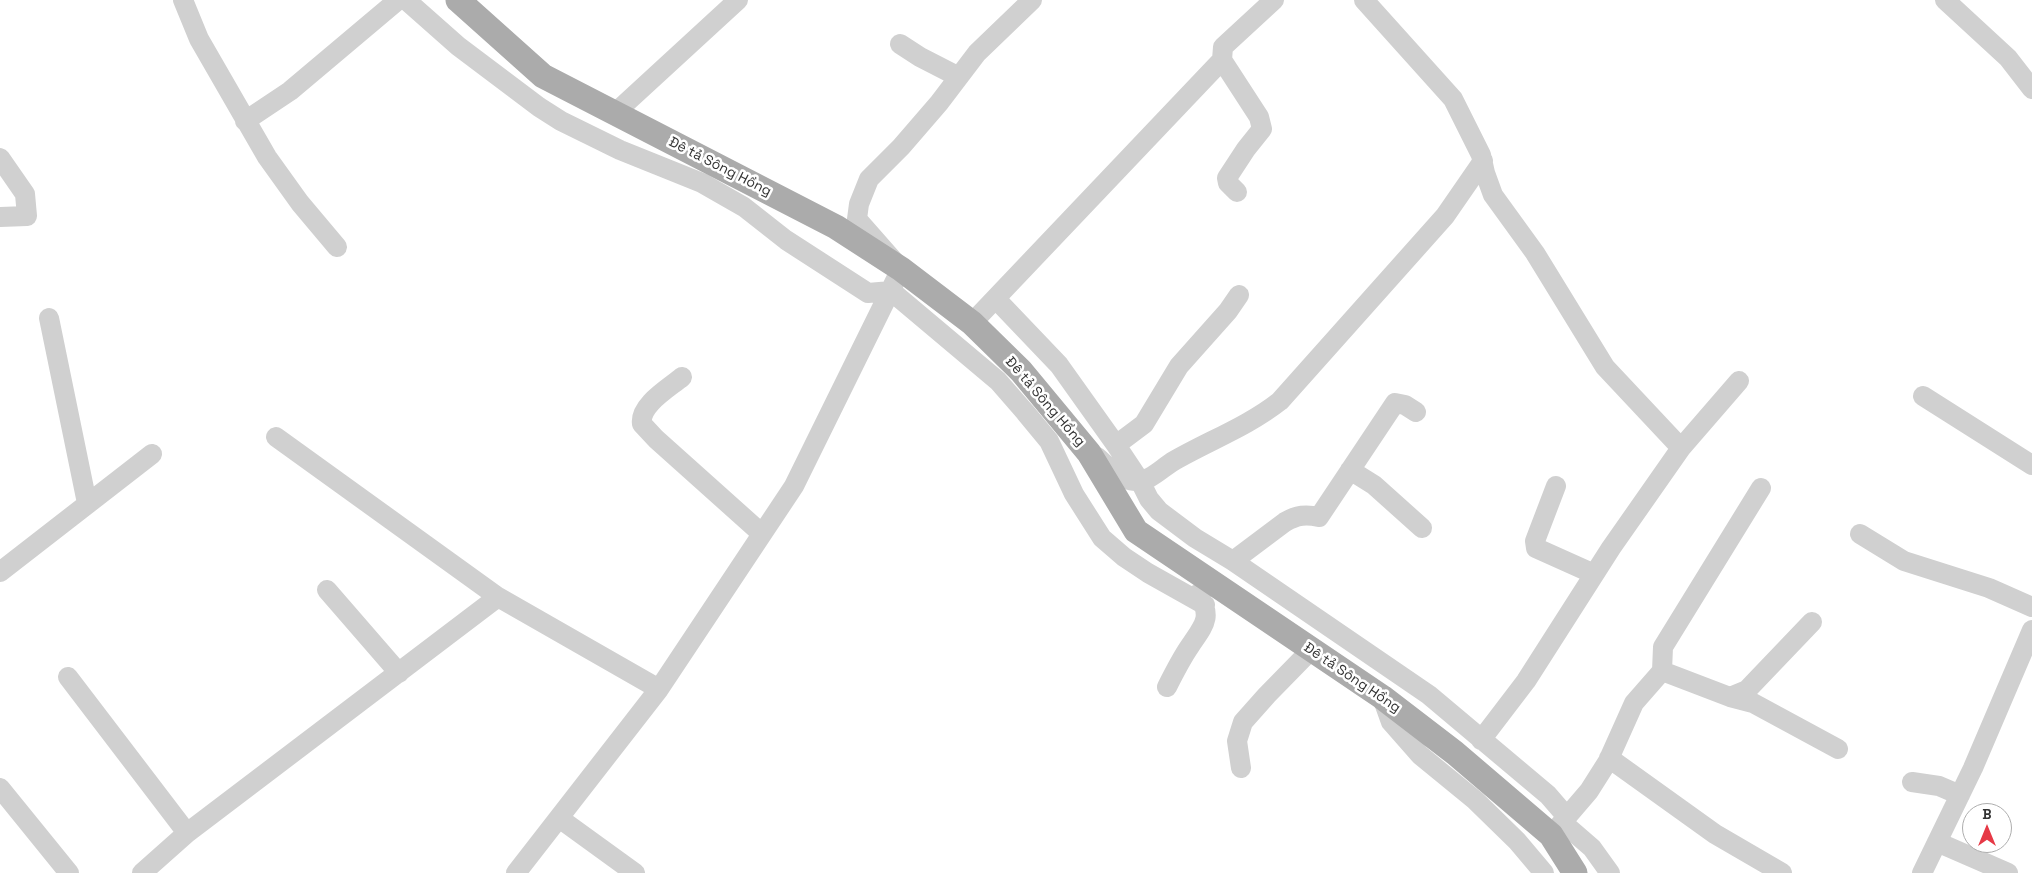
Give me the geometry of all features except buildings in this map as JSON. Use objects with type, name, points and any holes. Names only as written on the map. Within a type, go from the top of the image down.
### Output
[{"type":"main road","name":"Đê tả Sông Hồng","points":[[458,0],[543,76],[836,228],[901,269],[972,323],[1021,371],[1088,453],[1136,531],[1382,697],[1455,753],[1560,825],[1575,873]]},
{"type":"street","points":[[183,0],[198,39],[267,157],[300,203],[337,247]]},
{"type":"street","points":[[245,120],[290,91],[398,0]]},
{"type":"street","points":[[406,0],[458,46],[539,107],[620,150],[702,183],[744,207],[786,240],[868,293],[891,291],[998,382],[1049,441],[1074,494],[1102,538],[1124,557],[1148,573],[1205,605]]},
{"type":"street","points":[[615,113],[738,0]]},
{"type":"street","points":[[516,873],[659,689],[794,486],[901,269],[857,219],[859,204],[869,179],[901,147],[939,103],[978,53],[1032,0]]},
{"type":"street","points":[[1237,192],[1228,183],[1227,178],[1262,129],[1259,117],[1222,60],[1223,47],[1274,0]]},
{"type":"street","points":[[1364,0],[1453,99],[1482,155],[1485,173],[1493,195],[1535,253],[1605,368],[1682,448]]},
{"type":"street","points":[[1945,0],[2008,58],[2032,88]]},
{"type":"street","points":[[900,44],[920,57],[959,77]]},
{"type":"street","points":[[972,323],[1222,60]]},
{"type":"street","points":[[0,158],[25,194],[27,216],[0,217]]},
{"type":"street","points":[[1088,453],[1097,457],[1119,477],[1140,481],[1151,477],[1171,463],[1244,426],[1280,401],[1445,216],[1482,161]]},
{"type":"street","points":[[1116,446],[1144,424],[1179,366],[1228,311],[1239,295]]},
{"type":"street","points":[[996,299],[1059,365],[1140,481],[1148,499],[1159,511],[1195,538],[1232,561],[1429,695],[1548,795],[1560,825],[1592,848],[1610,873]]},
{"type":"street","points":[[48,318],[87,503]]},
{"type":"street","points":[[682,377],[642,414],[642,424],[656,439],[761,533]]},
{"type":"street","points":[[1481,740],[1526,681],[1594,574],[1682,448],[1739,381]]},
{"type":"street","points":[[1041,394],[1049,441]]},
{"type":"street","points":[[1923,396],[2032,465]]},
{"type":"street","points":[[1232,561],[1295,516],[1308,514],[1319,517],[1395,403],[1405,405],[1416,412]]},
{"type":"street","points":[[276,437],[498,597],[659,689]]},
{"type":"street","points":[[0,572],[152,454]]},
{"type":"street","points":[[1350,470],[1374,485],[1422,528]]},
{"type":"street","points":[[1556,486],[1535,541],[1536,548],[1594,574]]},
{"type":"street","points":[[1560,825],[1589,791],[1609,758],[1634,703],[1662,671],[1662,647],[1761,488]]},
{"type":"street","points":[[1860,534],[1904,561],[1989,588],[2032,607]]},
{"type":"street","points":[[1167,686],[1190,646],[1201,632],[1206,617],[1205,605],[1178,560]]},
{"type":"street","points":[[327,590],[398,673]]},
{"type":"street","points":[[142,873],[187,833],[498,597]]},
{"type":"street","points":[[1730,697],[1747,690],[1812,622]]},
{"type":"street","points":[[1922,873],[1960,795],[2032,630]]},
{"type":"street","points":[[1241,768],[1237,741],[1242,722],[1311,650]]},
{"type":"street","points":[[1662,671],[1730,697],[1753,703],[1838,749]]},
{"type":"street","points":[[68,677],[187,833]]},
{"type":"street","points":[[1382,697],[1392,722],[1420,755],[1475,800],[1517,841],[1544,873]]},
{"type":"street","points":[[1609,758],[1715,834],[1782,873]]},
{"type":"street","points":[[1912,782],[1939,786],[1960,795]]},
{"type":"street","points":[[0,788],[69,873]]},
{"type":"street","points":[[558,818],[635,873]]},
{"type":"street","points":[[1937,842],[2008,873]]}]
